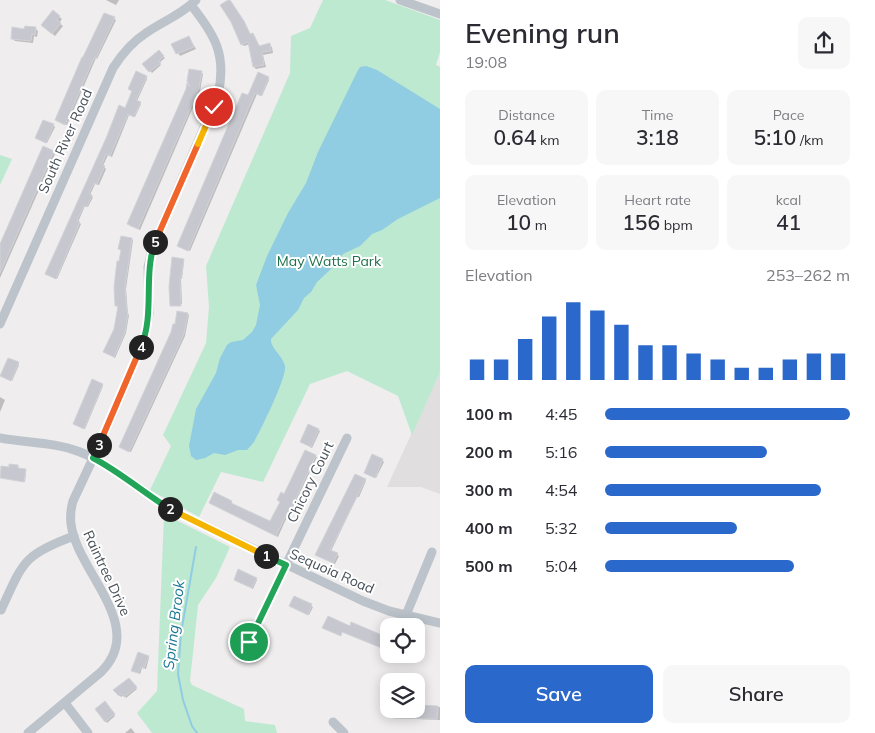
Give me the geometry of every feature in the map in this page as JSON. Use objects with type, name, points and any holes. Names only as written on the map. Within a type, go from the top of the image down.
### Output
[{"type":"street","points":[[400,0],[440,14]]},
{"type":"street","name":"South River Road","points":[[0,324],[113,68],[125,50],[140,37],[180,14],[193,2]]},
{"type":"street","name":"Raintree Drive","points":[[28,733],[106,667],[115,652],[118,641],[117,626],[74,536],[70,517],[73,501],[146,333],[149,314],[148,267],[155,242],[214,107],[220,89],[222,67],[219,49],[212,32],[193,2]]},
{"type":"street","name":"Sequoia Road","points":[[0,438],[53,445],[80,452],[104,464],[141,491],[172,510],[286,565],[363,601],[406,615],[440,623]]},
{"type":"street","name":"Chicory Court","points":[[249,642],[347,438]]},
{"type":"street","points":[[1,610],[20,569],[30,557],[44,548],[74,536]]},
{"type":"street","points":[[406,615],[432,552]]},
{"type":"street","points":[[64,703],[88,733]]},
{"type":"street","points":[[333,722],[344,733]]},
{"type":"shaded area","points":[[440,372],[440,494],[421,487],[387,487]]},
{"type":"green space","name":"May Watts Park","points":[[323,0],[385,0],[440,20],[440,52],[436,65],[440,67],[440,372],[412,435],[398,396],[347,371],[310,384],[263,482],[221,472],[199,517],[150,490],[171,446],[163,435],[206,343],[209,307],[206,266],[290,73],[291,36],[310,28]]},
{"type":"green space","points":[[0,155],[12,159],[0,185]]},
{"type":"green space","points":[[164,514],[230,547],[216,578],[198,605],[190,681],[192,685],[244,709],[245,721],[275,725],[277,733],[152,733],[137,713],[157,691]]},
{"type":"water","points":[[366,66],[377,70],[440,109],[440,198],[372,234],[360,246],[343,254],[304,298],[298,310],[271,339],[272,346],[284,362],[285,372],[273,403],[254,442],[247,450],[238,450],[225,455],[214,453],[196,460],[191,456],[189,446],[196,409],[216,373],[220,358],[227,345],[231,342],[243,340],[252,332],[256,325],[260,305],[256,285],[267,256],[288,213],[306,183],[318,152],[357,72],[360,67]]},
{"type":"building","points":[[230,0],[244,21],[250,34],[253,33],[259,46],[270,43],[271,51],[262,52],[264,65],[253,67],[248,42],[241,45],[231,22],[220,5]]},
{"type":"building","points":[[53,10],[60,16],[57,20],[61,23],[52,34],[41,25]]},
{"type":"building","points":[[104,13],[115,17],[96,58],[94,58],[65,125],[55,120],[82,57]]},
{"type":"building","points":[[25,26],[36,27],[35,35],[32,34],[31,41],[11,39],[12,27],[24,29]]},
{"type":"building","points":[[189,36],[194,47],[176,54],[171,44]]},
{"type":"building","points":[[159,50],[164,56],[159,61],[161,63],[149,72],[142,64]]},
{"type":"building","points":[[189,69],[202,71],[199,89],[138,229],[127,224],[187,83],[190,87],[187,81]]},
{"type":"building","points":[[136,71],[147,76],[136,100],[141,102],[134,117],[128,114],[110,156],[106,154],[102,164],[105,166],[97,184],[94,183],[89,193],[92,195],[87,207],[84,206],[77,220],[80,222],[56,279],[45,274],[119,105],[125,108],[132,91],[128,89]]},
{"type":"building","points":[[258,72],[269,77],[261,96],[255,93],[188,251],[177,246],[242,93],[248,95]]},
{"type":"building","points":[[43,120],[54,124],[46,143],[35,138]]},
{"type":"building","points":[[43,146],[54,151],[0,273],[0,244]]},
{"type":"building","points":[[121,236],[132,238],[125,287],[128,313],[125,332],[114,357],[103,352],[114,329],[118,306],[115,306],[114,287],[117,261],[119,261],[121,250],[118,249]]},
{"type":"building","points":[[172,257],[184,259],[180,278],[181,306],[170,306],[169,287]]},
{"type":"building","points":[[177,311],[188,313],[184,334],[129,452],[119,447],[173,324],[175,324]]},
{"type":"building","points":[[8,358],[19,362],[11,381],[0,376]]},
{"type":"building","points":[[92,379],[103,384],[84,429],[73,424]]},
{"type":"building","points":[[308,424],[319,429],[311,447],[300,442]]},
{"type":"building","points":[[305,450],[316,455],[287,518],[285,517],[276,536],[209,503],[214,492],[232,501],[231,503],[270,521],[280,502],[277,500],[281,492],[284,494]]},
{"type":"building","points":[[372,454],[383,459],[375,478],[364,473]]},
{"type":"building","points":[[9,464],[18,465],[18,468],[26,469],[24,482],[0,478],[1,466],[9,467]]},
{"type":"building","points":[[355,474],[366,479],[330,550],[338,553],[333,563],[315,555]]},
{"type":"building","points":[[238,569],[257,578],[252,588],[234,580]]},
{"type":"building","points":[[294,596],[312,604],[308,615],[289,606]]},
{"type":"building","points":[[328,616],[350,626],[351,622],[380,634],[380,647],[342,632],[341,636],[322,628]]},
{"type":"building","points":[[138,652],[149,656],[144,668],[141,667],[138,673],[131,671]]},
{"type":"building","points":[[129,678],[137,687],[124,697],[122,694],[119,696],[113,690]]},
{"type":"building","points":[[105,701],[115,714],[105,722],[95,709]]},
{"type":"building","points":[[425,705],[438,706],[437,719],[393,718],[425,718]]},
{"type":"waterway","name":"Spring Brook","points":[[196,547],[181,633],[178,674],[183,700],[192,726],[197,733]]},
{"type":"route","points":[[214,107],[155,242],[148,267],[149,314],[144,340],[93,458],[172,510],[286,565],[249,642]]}]
